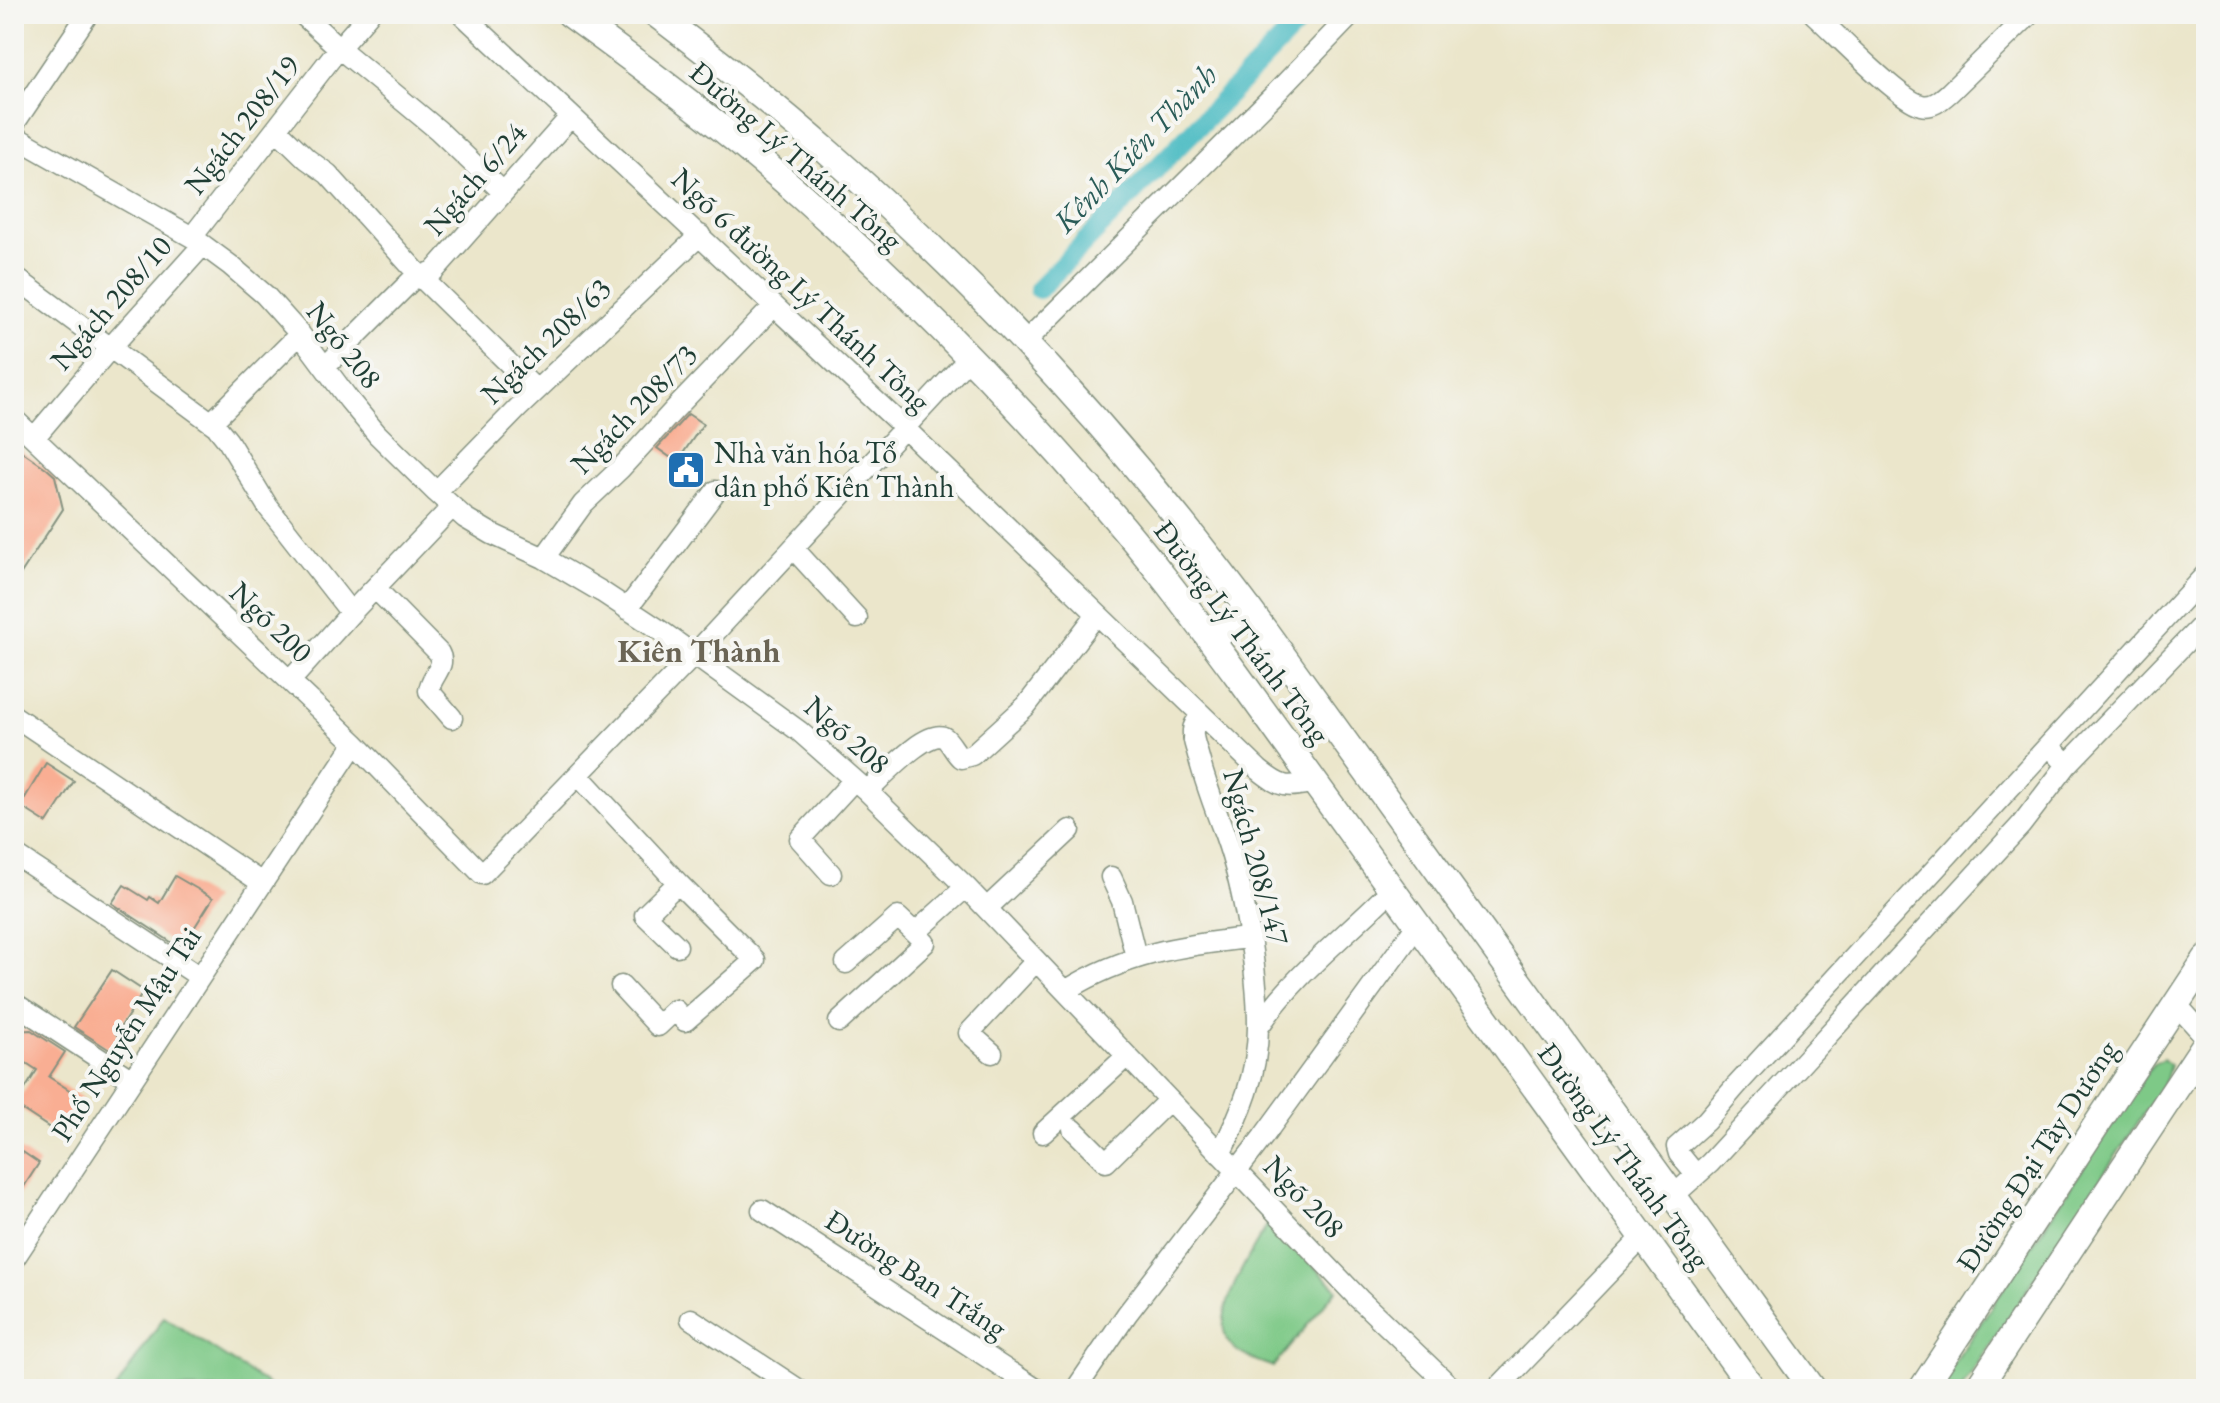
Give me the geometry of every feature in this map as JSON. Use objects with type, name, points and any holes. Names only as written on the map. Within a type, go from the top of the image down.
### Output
[{"type":"main road","name":"Đường Lý Thánh Tông","points":[[570,14],[696,109],[802,197],[970,357],[1111,512],[1212,641],[1753,1389]]},
{"type":"main road","name":"Đường Lý Thánh Tông","points":[[656,14],[774,106],[925,242],[1025,342],[1141,471],[1248,608],[1813,1389]]},
{"type":"main road","points":[[1212,641],[1248,608]]},
{"type":"main road","name":"Đường Đại Tây Dương","points":[[1922,1389],[2176,1004],[2202,977]]},
{"type":"main road","points":[[1977,1389],[2206,1040]]},
{"type":"street","points":[[14,124],[88,14]]},
{"type":"street","points":[[302,14],[438,130],[503,192]]},
{"type":"street","name":"Ngách 208/19","points":[[198,241],[277,130],[369,14]]},
{"type":"street","name":"Ngõ 6 đường Lý Thánh Tông","points":[[462,14],[904,428],[1259,770],[1275,783],[1290,787],[1315,782]]},
{"type":"street","points":[[1025,342],[1352,14]]},
{"type":"street","points":[[1814,14],[1897,92],[1921,105],[1936,104],[2030,14]]},
{"type":"street","name":"Ngách 6/24","points":[[325,367],[412,280],[434,271],[571,116]]},
{"type":"street","points":[[277,130],[328,174],[420,276],[536,390]]},
{"type":"street","name":"Ngõ 208","points":[[14,136],[198,241],[265,295],[300,334],[377,434],[452,507],[492,534],[544,558],[627,609],[799,731],[861,786],[987,908],[1359,1299],[1453,1389]]},
{"type":"street","name":"Ngách 208/63","points":[[436,492],[536,390],[700,235]]},
{"type":"street","name":"Ngách 208/10","points":[[34,438],[198,241]]},
{"type":"street","points":[[20,281],[212,422],[228,441],[268,507],[351,613]]},
{"type":"street","name":"Ngách 208/73","points":[[544,558],[583,504],[774,306]]},
{"type":"street","points":[[212,422],[300,334]]},
{"type":"street","points":[[621,986],[658,1026],[675,1010],[685,1021],[755,960],[678,883],[578,775],[694,655],[970,357]]},
{"type":"street","name":"Ngõ 200","points":[[14,419],[355,743],[482,874],[578,775]]},
{"type":"street","points":[[627,609],[716,491]]},
{"type":"street","points":[[290,681],[452,507]]},
{"type":"street","points":[[793,548],[857,618]]},
{"type":"street","points":[[1673,1196],[1710,1163],[1925,905],[2058,756],[2206,574]]},
{"type":"street","points":[[375,588],[442,658],[429,684],[429,691],[452,718]]},
{"type":"street","points":[[831,874],[800,839],[861,786],[928,738],[936,735],[944,737],[961,758],[972,755],[1026,706],[1097,614]]},
{"type":"street","points":[[1696,1175],[1677,1147],[1706,1121],[1736,1086],[1925,905],[2021,825],[2058,756],[2206,621]]},
{"type":"street","name":"Ngách 208/147","points":[[1202,715],[1194,726],[1194,741],[1233,864],[1249,938],[1257,1001],[1258,1028],[1248,1093],[1220,1154]]},
{"type":"street","points":[[14,716],[262,883]]},
{"type":"street","name":"Phố Nguyễn Mậu Tài","points":[[14,1259],[355,743]]},
{"type":"street","points":[[987,908],[1070,830]]},
{"type":"street","points":[[14,854],[200,977]]},
{"type":"street","points":[[1111,877],[1122,901],[1136,957]]},
{"type":"street","points":[[677,946],[645,915],[678,883]]},
{"type":"street","points":[[915,933],[966,887]]},
{"type":"street","points":[[1258,1028],[1287,990],[1392,889]]},
{"type":"street","points":[[839,1022],[925,943],[898,917],[846,963]]},
{"type":"street","points":[[1076,1389],[1149,1284],[1237,1171],[1418,924]]},
{"type":"street","points":[[1067,990],[1091,975],[1136,957],[1249,938]]},
{"type":"street","points":[[992,1053],[969,1033],[1036,961]]},
{"type":"street","points":[[2176,1004],[2206,1040]]},
{"type":"street","points":[[17,1012],[132,1080]]},
{"type":"street","points":[[1043,1133],[1127,1056]]},
{"type":"street","points":[[1073,1129],[1106,1162],[1169,1100]]},
{"type":"street","name":"Đường Ban Trắng","points":[[762,1210],[1036,1389]]},
{"type":"street","points":[[1497,1389],[1643,1237]]},
{"type":"street","points":[[691,1319],[798,1389]]},
{"type":"green space","points":[[2163,1059],[2170,1065],[2166,1080],[1961,1389],[1937,1389],[2148,1070]]},
{"type":"green space","points":[[1269,1222],[1337,1289],[1273,1367],[1238,1351],[1229,1343],[1224,1331],[1224,1316],[1236,1281]]},
{"type":"green space","points":[[164,1317],[273,1388],[273,1389],[116,1389]]},
{"type":"building","points":[[688,414],[703,424],[677,462],[657,448]]},
{"type":"building","points":[[14,446],[55,476],[63,509],[14,584]]},
{"type":"building","points":[[46,763],[74,781],[47,823],[20,806]]},
{"type":"building","points":[[175,876],[213,898],[184,944],[177,946],[112,903],[124,885],[159,903]]},
{"type":"building","points":[[112,970],[144,991],[116,1034],[122,1039],[113,1052],[74,1027]]},
{"type":"building","points":[[31,1030],[65,1052],[49,1077],[82,1098],[59,1134],[15,1105],[37,1070],[14,1055],[14,1031]]},
{"type":"building","points":[[14,1146],[39,1163],[14,1202]]},
{"type":"waterway","name":"Kênh Kiên Thành","points":[[1039,289],[1307,14]]},
{"type":"place","name":"Nhà văn hóa Tổ dân phố Kiên Thành","points":[[686,470]]},
{"type":"district","name":"Kiên Thành","points":[[699,651]]}]
